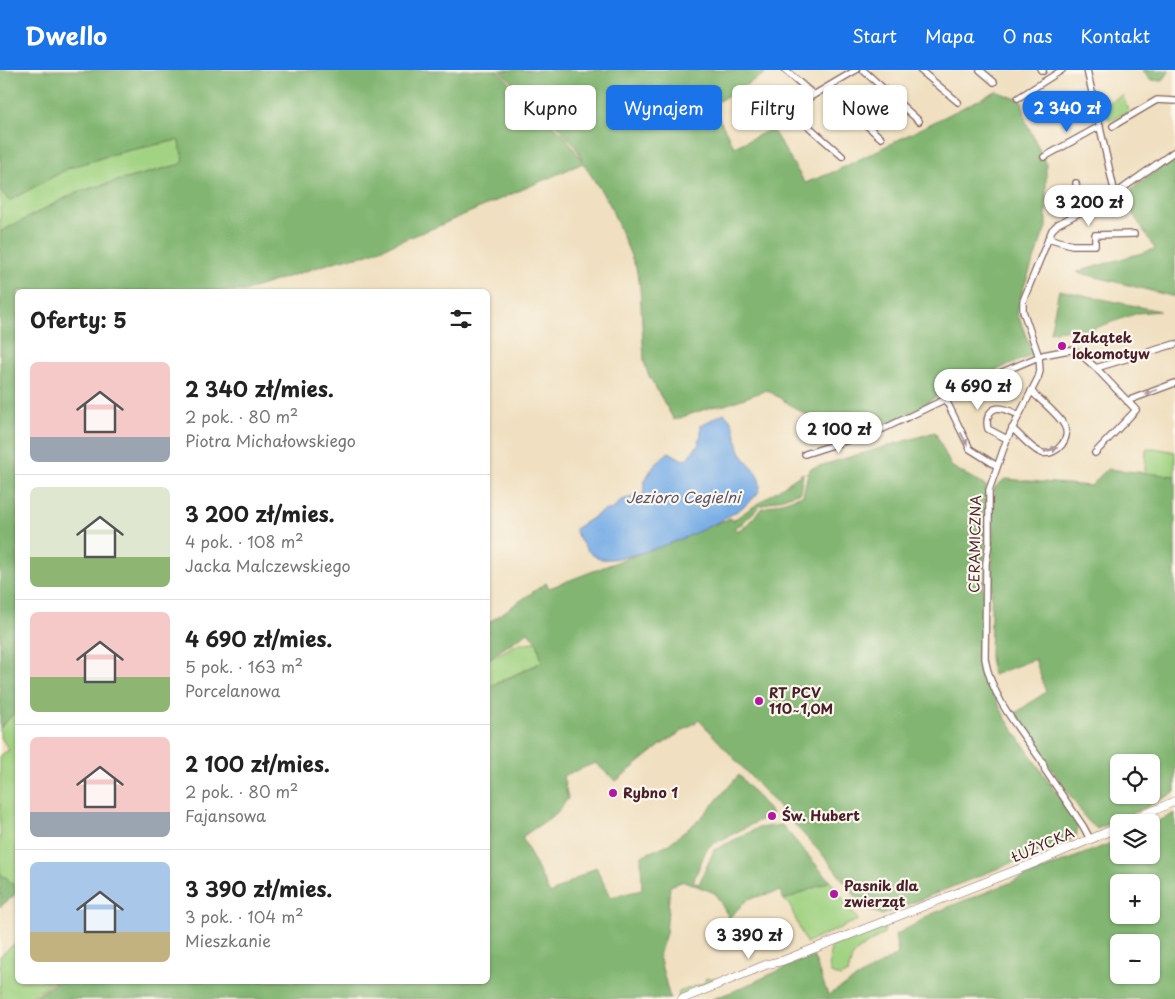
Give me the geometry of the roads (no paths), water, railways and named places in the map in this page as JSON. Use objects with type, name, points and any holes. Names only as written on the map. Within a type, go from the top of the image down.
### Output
[{"type":"main road","points":[[1147,814],[1175,801]]},
{"type":"main road","name":"ŁUŻYCKA","points":[[782,961],[1110,831]]},
{"type":"main road","points":[[682,999],[768,964],[782,961]]},
{"type":"main road","points":[[695,999],[773,967],[782,961]]},
{"type":"street","points":[[785,70],[814,95],[823,90]]},
{"type":"street","points":[[830,85],[846,72],[856,70]]},
{"type":"street","points":[[862,70],[919,121]]},
{"type":"street","points":[[920,70],[958,102]]},
{"type":"street","points":[[980,70],[994,82]]},
{"type":"street","points":[[1018,98],[1062,70]]},
{"type":"street","points":[[1087,70],[1115,194]]},
{"type":"street","points":[[1113,126],[1157,100],[1175,101]]},
{"type":"street","points":[[1044,157],[1100,126]]},
{"type":"street","points":[[813,130],[842,156]]},
{"type":"street","points":[[872,130],[881,138]]},
{"type":"street","points":[[1134,234],[1095,235],[1095,246],[1072,245],[1048,238],[1055,226],[1115,194],[1175,152]]},
{"type":"street","points":[[1076,183],[1079,213]]},
{"type":"street","name":"CERAMICZNA","points":[[1048,238],[1023,301],[1026,325],[1039,357],[1038,378],[1007,439],[989,490],[985,659],[987,670],[1008,713],[1043,763],[1045,770],[1079,819],[1090,839]]},
{"type":"street","points":[[1096,368],[1175,344]]},
{"type":"street","points":[[805,454],[883,429],[1000,373],[1039,357],[1050,353],[1074,350],[1096,368],[1136,410],[1095,453]]},
{"type":"street","points":[[1128,401],[1175,383]]},
{"type":"street","points":[[1012,428],[1041,453],[1053,451],[1063,443],[1066,430],[1063,423],[1031,391]]},
{"type":"street","points":[[946,400],[970,450],[996,466]]},
{"type":"street","points":[[1007,439],[988,429],[986,422],[988,414],[995,409],[1001,408],[1018,415]]},
{"type":"water","name":"Jezioro Cegielni","points":[[724,413],[733,425],[742,455],[760,482],[760,487],[753,498],[737,511],[714,524],[659,547],[612,559],[598,558],[587,550],[575,529],[603,511],[613,509],[621,500],[642,495],[648,475],[660,460],[669,452],[683,460],[686,459],[699,444],[701,425]]},
{"type":"place","name":"Zakątek lokomotyw","points":[[1062,346]]},
{"type":"place","name":"RT PCV 110 ̴ 1,0M","points":[[759,701]]},
{"type":"place","name":"Rybno 1","points":[[613,793]]},
{"type":"place","name":"Św. Hubert","points":[[772,816]]},
{"type":"place","name":"Pasnik dla zwierząt","points":[[834,894]]}]
